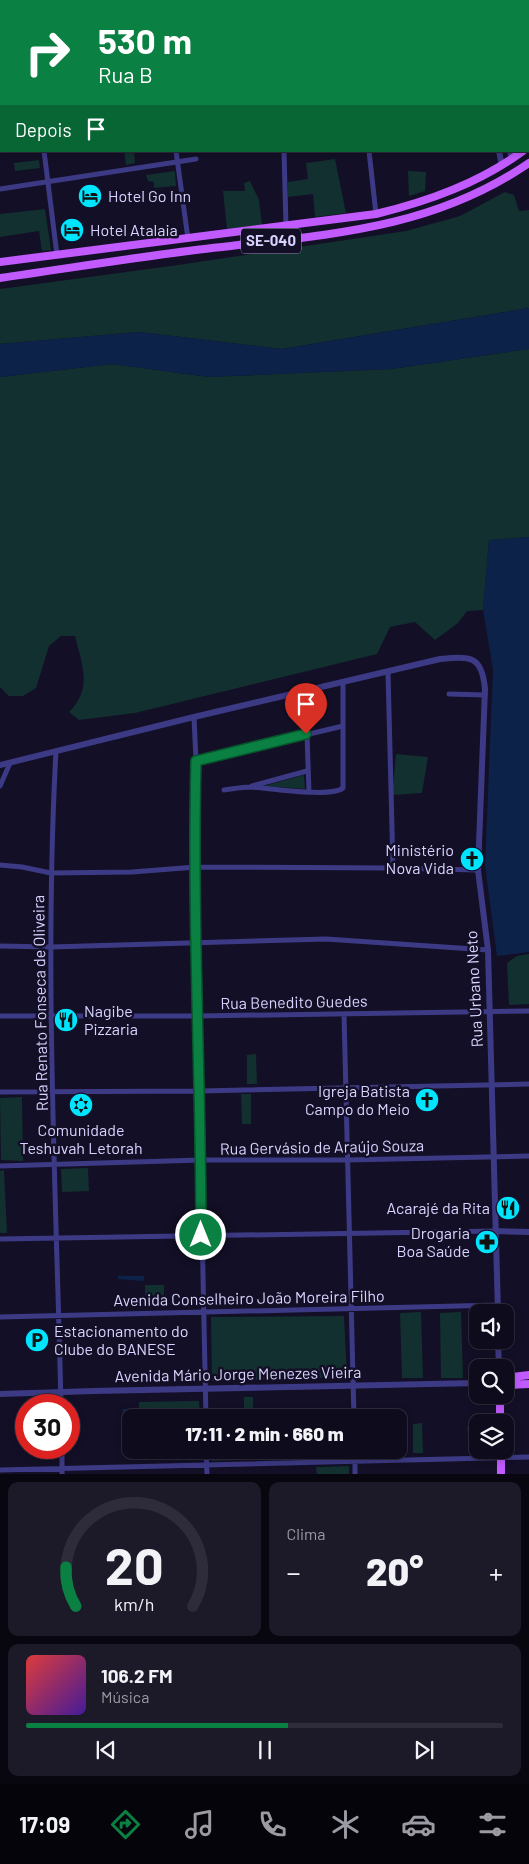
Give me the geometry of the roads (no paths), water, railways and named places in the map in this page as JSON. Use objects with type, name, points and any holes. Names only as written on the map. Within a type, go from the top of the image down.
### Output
[{"type":"main road","name":"SE-040","points":[[0,262],[376,214],[411,206],[443,194],[502,166],[511,155]]},
{"type":"main road","name":"SE-040","points":[[0,278],[378,226],[419,216],[454,204],[494,184],[529,162]]},
{"type":"main road","points":[[514,1377],[529,1375]]},
{"type":"main road","points":[[514,1385],[529,1384]]},
{"type":"main road","points":[[501,1459],[502,1474]]},
{"type":"street","points":[[44,152],[57,255]]},
{"type":"street","points":[[176,152],[188,239]]},
{"type":"street","points":[[284,152],[286,226]]},
{"type":"street","points":[[369,152],[376,214]]},
{"type":"street","points":[[499,152],[502,166]]},
{"type":"street","points":[[0,189],[196,159]]},
{"type":"street","name":"Rua Urbano Neto","points":[[388,672],[440,659],[457,657],[471,659],[480,666],[484,674],[485,695],[478,870],[488,950],[498,1304]]},
{"type":"street","points":[[0,765],[388,672],[393,868]]},
{"type":"street","points":[[249,787],[309,792],[340,790],[343,788],[342,683]]},
{"type":"street","points":[[449,694],[485,695]]},
{"type":"street","points":[[194,717],[196,761],[197,1016],[202,1160],[201,1235],[206,1409]]},
{"type":"street","points":[[196,761],[343,726]]},
{"type":"street","points":[[306,734],[309,792]]},
{"type":"street","name":"Rua Renato Fonseca de Oliveira","points":[[56,751],[51,873],[51,1015],[60,1392]]},
{"type":"street","points":[[0,786],[10,762]]},
{"type":"street","points":[[224,790],[249,787],[307,771]]},
{"type":"street","points":[[0,865],[51,873],[132,872],[196,868],[478,870]]},
{"type":"street","points":[[0,946],[51,947],[326,939],[488,950]]},
{"type":"street","name":"Rua Benedito Guedes","points":[[0,1016],[197,1016],[529,1011]]},
{"type":"street","points":[[344,1014],[348,1232],[354,1409]]},
{"type":"street","points":[[0,1092],[200,1091],[529,1084]]},
{"type":"street","name":"Rua Gervásio de Araújo Souza","points":[[0,1166],[202,1160],[347,1160],[529,1156]]},
{"type":"street","points":[[0,1239],[496,1230],[529,1232]]},
{"type":"street","name":"Avenida Conselheiro João Moreira Filho","points":[[0,1317],[351,1308],[469,1309]]},
{"type":"street","name":"Avenida Mário Jorge Menezes Vieira","points":[[0,1394],[469,1383]]},
{"type":"street","points":[[514,1455],[529,1457]]},
{"type":"street","points":[[0,1470],[62,1471],[206,1465],[355,1462],[469,1456]]},
{"type":"street","points":[[206,1459],[207,1474]]},
{"type":"street","points":[[355,1462],[355,1474]]},
{"type":"water","points":[[529,308],[529,349],[391,369],[209,377],[112,364],[0,377],[0,344],[139,332],[282,349]]},
{"type":"water","points":[[529,537],[529,952],[497,956],[485,866],[493,670],[483,610],[489,540]]},
{"type":"water","points":[[118,1276],[144,1276],[144,1281],[118,1279]]},
{"type":"place","name":"Hotel Go Inn","points":[[90,196]]},
{"type":"place","name":"Hotel Atalaia","points":[[72,230]]},
{"type":"place","name":"Ministério Nova Vida","points":[[472,859]]},
{"type":"place","name":"Nagibe Pizzaria","points":[[66,1020]]},
{"type":"place","name":"Igreja Batista Campo do Meio","points":[[427,1100]]},
{"type":"place","name":"Comunidade Teshuvah Letorah","points":[[81,1105]]},
{"type":"place","name":"Acarajé da Rita","points":[[508,1208]]},
{"type":"place","name":"Drogaria Boa Saúde","points":[[487,1242]]},
{"type":"place","name":"Estacionamento do Clube do BANESE","points":[[37,1340]]}]
